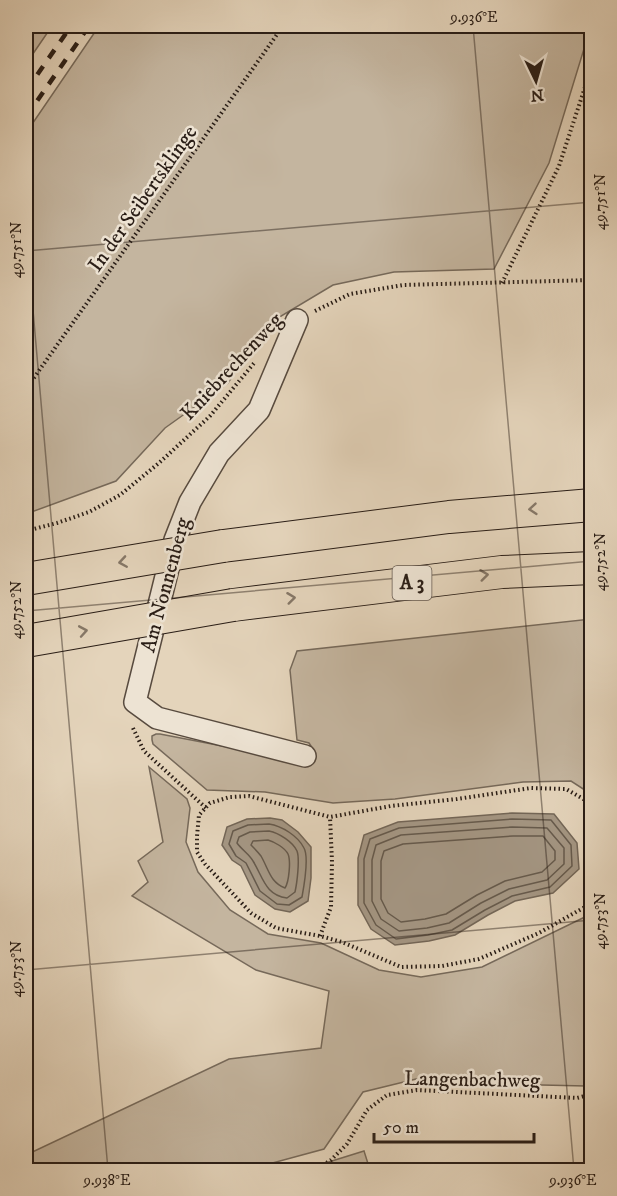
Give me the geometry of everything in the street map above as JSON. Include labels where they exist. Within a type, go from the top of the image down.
[{"type":"highway","points":[[26,579],[223,546],[449,517],[591,504]]},
{"type":"highway","name":"A 3","points":[[26,641],[233,605],[502,572],[591,568]]},
{"type":"lane","name":"Am Nonnenberg","points":[[135,702],[175,540],[190,502],[219,453],[259,410],[297,320]]},
{"type":"lane","points":[[135,702],[157,718],[305,756]]},
{"type":"path","name":"In der Seibertsklinge","points":[[26,389],[283,26]]},
{"type":"path","points":[[502,283],[559,166],[591,66]]},
{"type":"path","name":"Kniebrechenweg","points":[[297,320],[350,294],[403,285],[591,280]]},
{"type":"path","name":"Kniebrechenweg","points":[[26,531],[89,512],[120,495],[210,416],[257,360]]},
{"type":"path","points":[[135,702],[132,726],[144,751],[206,807]]},
{"type":"path","points":[[591,804],[566,789],[531,789],[391,806],[330,817],[249,796],[230,797],[210,803],[199,815],[197,836],[197,852],[205,864],[251,913],[276,928],[342,942],[401,967],[442,966],[479,959],[539,933],[591,903]]},
{"type":"path","points":[[320,936],[331,907],[330,817]]},
{"type":"path","name":"Langenbachweg","points":[[315,1170],[331,1160],[347,1144],[367,1110],[387,1095],[417,1090],[577,1098],[591,1094]]},
{"type":"shaded area","points":[[26,26],[52,26],[26,64]]},
{"type":"shaded area","points":[[99,26],[591,26],[549,163],[494,269],[394,272],[333,285],[266,325],[228,383],[165,428],[116,481],[26,514],[26,133]]},
{"type":"shaded area","points":[[591,619],[591,794],[571,781],[523,782],[395,799],[333,803],[265,792],[207,790],[153,744],[152,736],[160,734],[306,762],[311,758],[313,749],[309,743],[297,740],[290,670],[297,651]]},
{"type":"shaded area","points":[[149,767],[187,799],[190,808],[186,842],[198,872],[230,910],[268,934],[321,943],[379,970],[421,977],[482,967],[591,914],[591,1084],[586,1086],[493,1084],[416,1079],[363,1092],[324,1149],[247,1170],[26,1170],[26,1155],[229,1059],[321,1048],[329,991],[256,970],[132,896],[148,882],[138,861],[163,842]]},
{"type":"shaded area","points":[[364,1151],[370,1170],[303,1170]]},
{"type":"water","points":[[512,813],[554,814],[577,843],[579,869],[553,893],[515,901],[455,935],[429,941],[395,945],[371,929],[358,905],[358,858],[364,835],[398,822]]},
{"type":"water","points":[[247,819],[282,820],[298,832],[311,847],[308,901],[290,912],[275,909],[255,895],[241,866],[232,860],[222,845],[227,827]]},
{"type":"railway","points":[[26,91],[71,26]]},
{"type":"railway","points":[[26,117],[89,26]]}]
